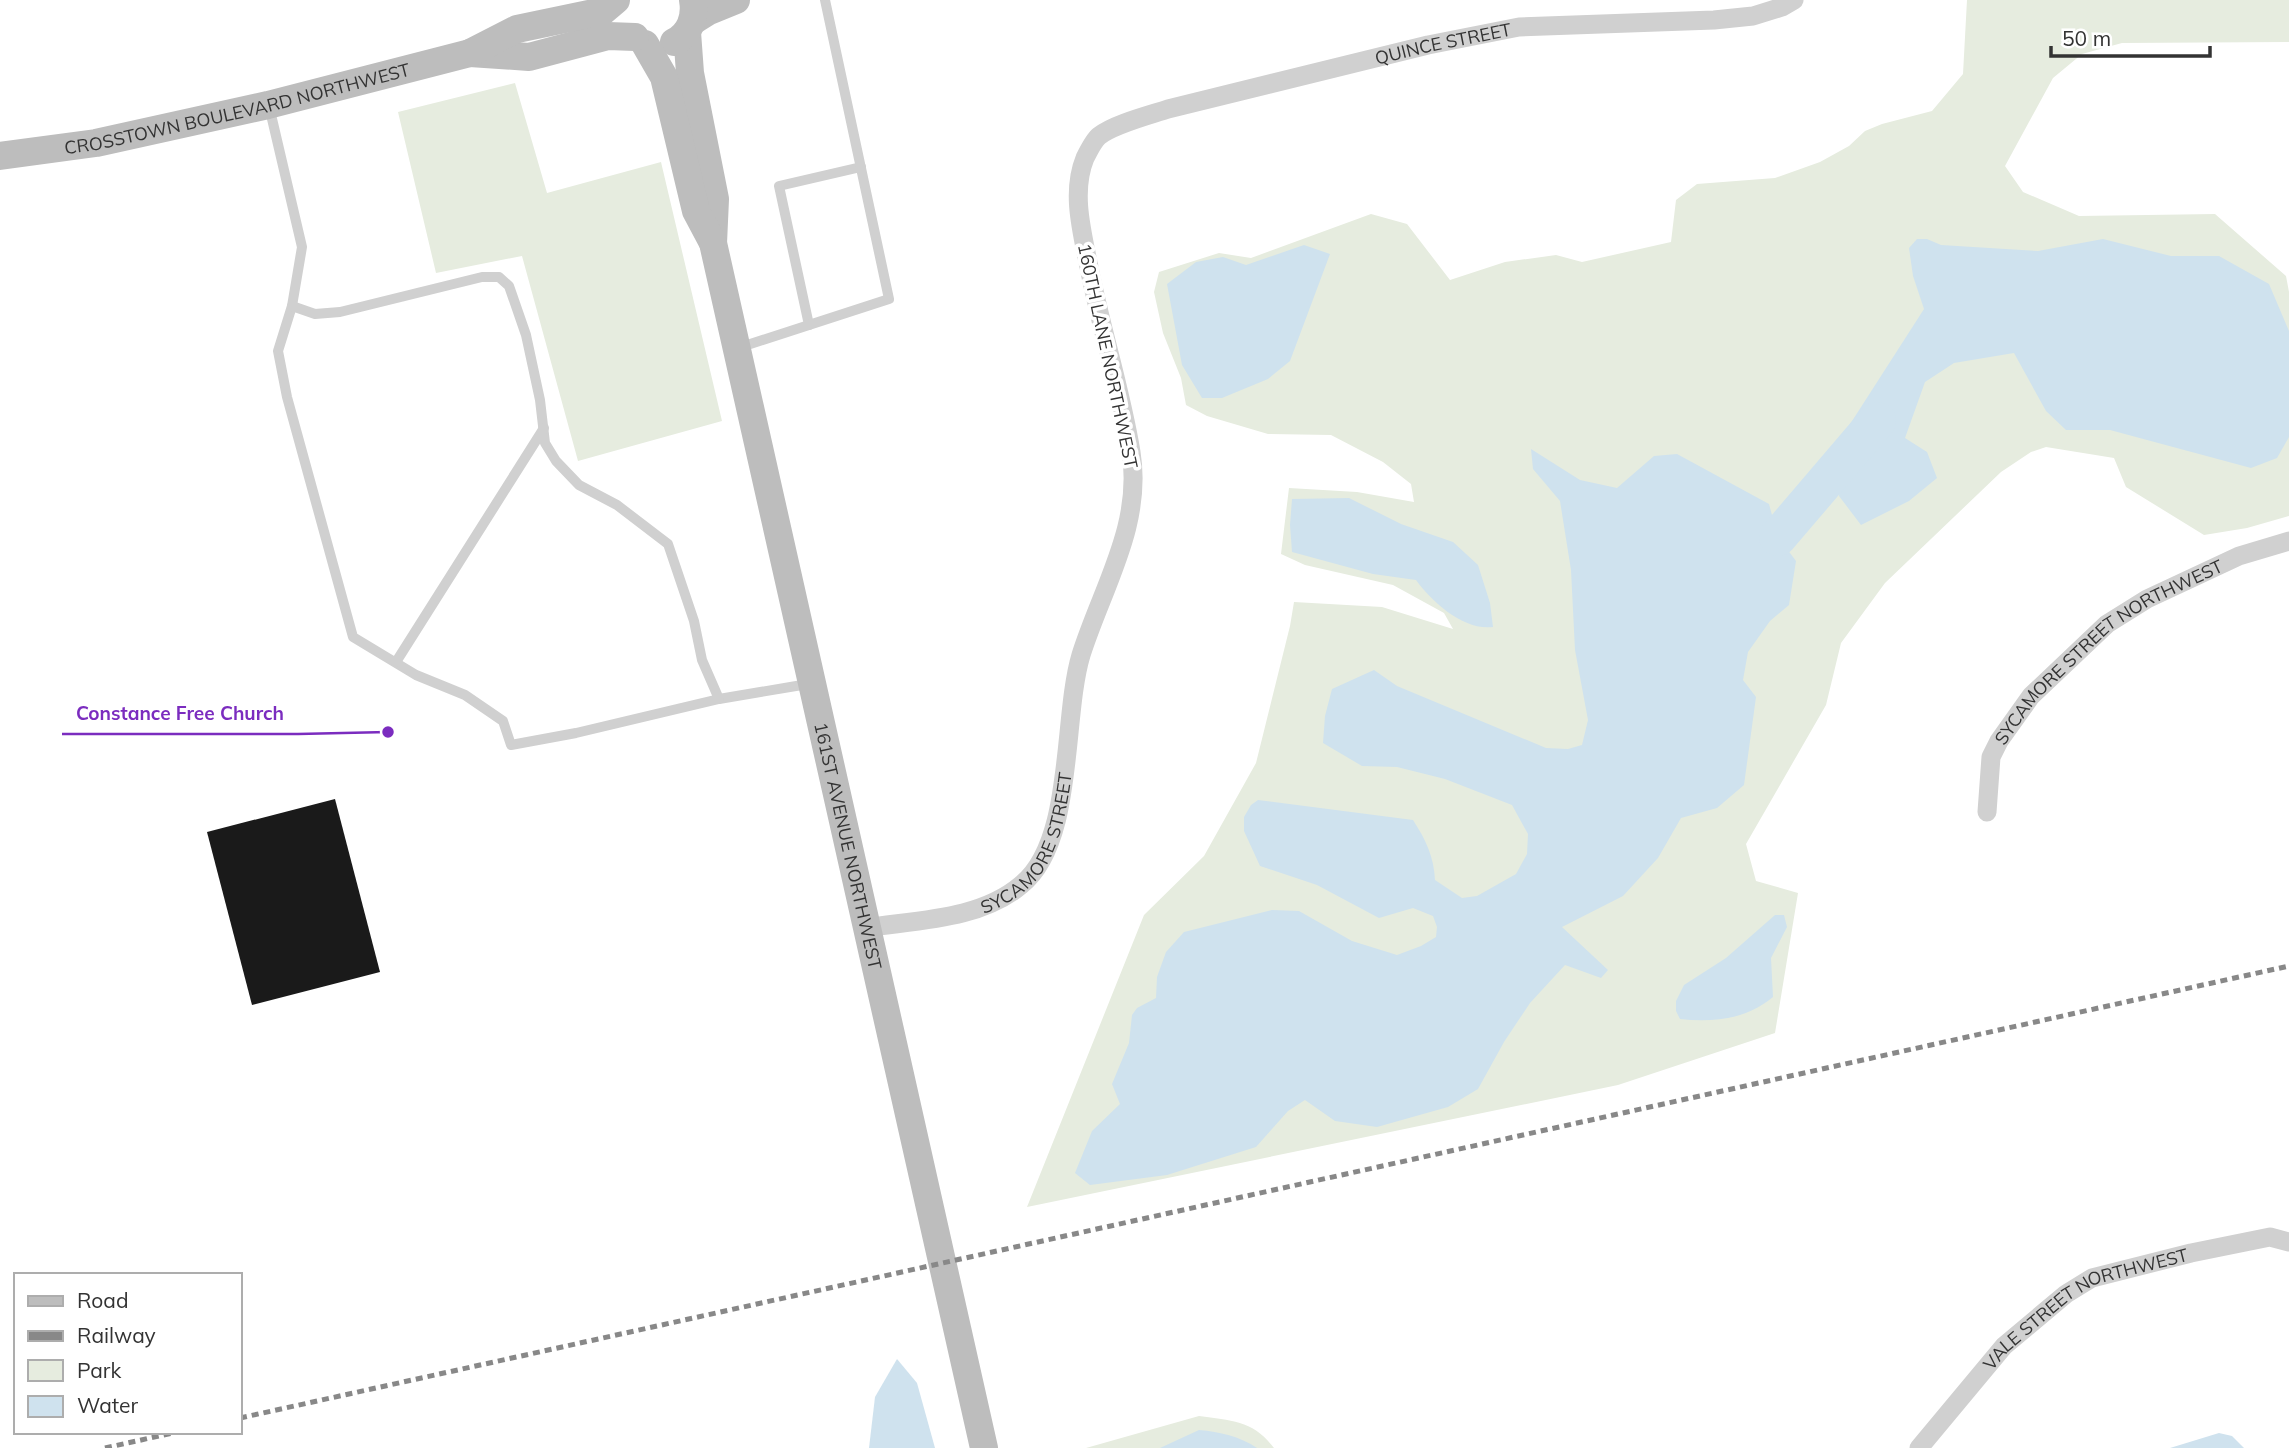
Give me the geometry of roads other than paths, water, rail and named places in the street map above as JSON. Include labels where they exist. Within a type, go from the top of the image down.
[{"type":"main road","name":"CROSSTOWN BOULEVARD NORTHWEST","points":[[0,156],[96,143],[268,105],[470,53],[517,29],[603,12],[616,0]]},
{"type":"main road","name":"161ST AVENUE NORTHWEST","points":[[624,0],[623,16],[627,28],[640,41],[664,77],[696,211],[713,243],[984,1448]]},
{"type":"main road","points":[[691,17],[736,0]]},
{"type":"main road","name":"CROSSTOWN BOULEVARD NORTHWEST","points":[[470,53],[529,57],[608,37],[656,46],[668,45],[679,40],[691,17]]},
{"type":"main road","name":"161ST AVENUE NORTHWEST","points":[[691,17],[690,73],[715,199],[713,243]]},
{"type":"street","name":"QUINCE STREET","points":[[1099,136],[1133,120],[1179,106],[1429,45],[1519,27],[1714,20],[1752,16],[1782,7],[1794,0]]},
{"type":"street","name":"160TH LANE NORTHWEST","points":[[1081,656],[1126,533],[1134,489],[1131,455],[1080,222],[1078,188],[1085,158],[1099,136]]},
{"type":"street","name":"SYCAMORE STREET NORTHWEST","points":[[1987,812],[1991,757],[1999,741],[2031,696],[2107,624],[2147,599],[2239,556],[2289,541]]},
{"type":"street","name":"SYCAMORE STREET","points":[[866,928],[960,913],[996,902],[1023,884],[1041,862],[1060,801],[1072,697],[1081,656]]},
{"type":"street","name":"VALE STREET NORTHWEST","points":[[1919,1448],[2004,1346],[2066,1294],[2092,1278],[2191,1252],[2270,1237],[2289,1242]]},
{"type":"lane","points":[[737,348],[889,299],[825,0]]},
{"type":"lane","points":[[268,105],[302,247],[292,306],[278,351],[287,397],[353,637],[416,674],[465,695],[503,721],[511,745],[576,733],[719,699],[812,683]]},
{"type":"lane","points":[[809,325],[779,186],[861,167]]},
{"type":"lane","points":[[292,306],[315,314],[340,312],[499,276],[509,286],[526,335],[540,400],[545,443],[556,461],[579,485],[617,505],[668,544],[694,621],[702,660],[719,699]]},
{"type":"lane","points":[[396,662],[544,428]]},
{"type":"water","points":[[1917,239],[1927,239],[1941,245],[2038,251],[2103,239],[2171,256],[2219,256],[2269,284],[2289,331],[2289,437],[2277,458],[2251,468],[2110,430],[2066,430],[2046,411],[2014,353],[1954,363],[1925,382],[1905,438],[1927,452],[1937,478],[1909,501],[1861,525],[1839,496],[1845,432],[1924,309],[1913,276],[1909,248]]},
{"type":"water","points":[[1304,245],[1330,254],[1290,361],[1268,379],[1222,398],[1202,398],[1182,365],[1167,284],[1196,262],[1223,257],[1246,265]]},
{"type":"water","points":[[1531,449],[1580,480],[1617,488],[1654,456],[1677,454],[1769,504],[1778,537],[1796,561],[1789,605],[1770,621],[1748,652],[1743,680],[1756,697],[1744,785],[1717,808],[1681,818],[1658,858],[1623,896],[1562,927],[1608,970],[1601,978],[1565,965],[1530,1003],[1478,1089],[1448,1107],[1377,1127],[1335,1121],[1305,1100],[1288,1111],[1256,1147],[1167,1175],[1090,1185],[1075,1173],[1092,1131],[1120,1104],[1112,1084],[1129,1043],[1132,1015],[1137,1008],[1156,998],[1157,977],[1166,952],[1184,932],[1272,910],[1299,911],[1352,941],[1397,955],[1436,937],[1437,927],[1433,916],[1413,908],[1379,918],[1317,885],[1260,866],[1244,831],[1244,817],[1251,805],[1258,800],[1413,820],[1428,849],[1435,880],[1462,898],[1477,896],[1516,874],[1527,854],[1528,834],[1512,805],[1445,779],[1397,767],[1362,766],[1323,743],[1325,716],[1332,689],[1374,670],[1397,686],[1546,748],[1568,749],[1582,745],[1588,720],[1575,650],[1571,570],[1560,501],[1533,469]]},
{"type":"water","points":[[1349,498],[1401,524],[1453,542],[1478,565],[1490,603],[1493,627],[1482,627],[1460,620],[1440,606],[1416,580],[1373,574],[1292,552],[1292,499]]},
{"type":"water","points":[[1775,915],[1784,915],[1787,927],[1771,958],[1773,997],[1752,1010],[1729,1018],[1680,1019],[1676,1011],[1676,1001],[1684,985],[1726,958]]},
{"type":"water","points":[[897,1359],[917,1383],[935,1448],[869,1448],[875,1397]]},
{"type":"water","points":[[1199,1430],[1229,1435],[1257,1448],[1160,1448]]},
{"type":"water","points":[[2219,1433],[2232,1436],[2244,1448],[2170,1448]]},
{"type":"waterway","points":[[1778,537],[1877,421]]},
{"type":"railway","points":[[242,1418],[2289,966]]},
{"type":"railway","points":[[105,1448],[168,1434]]},
{"type":"place","name":"Constance Free Church","points":[[388,732]]}]
